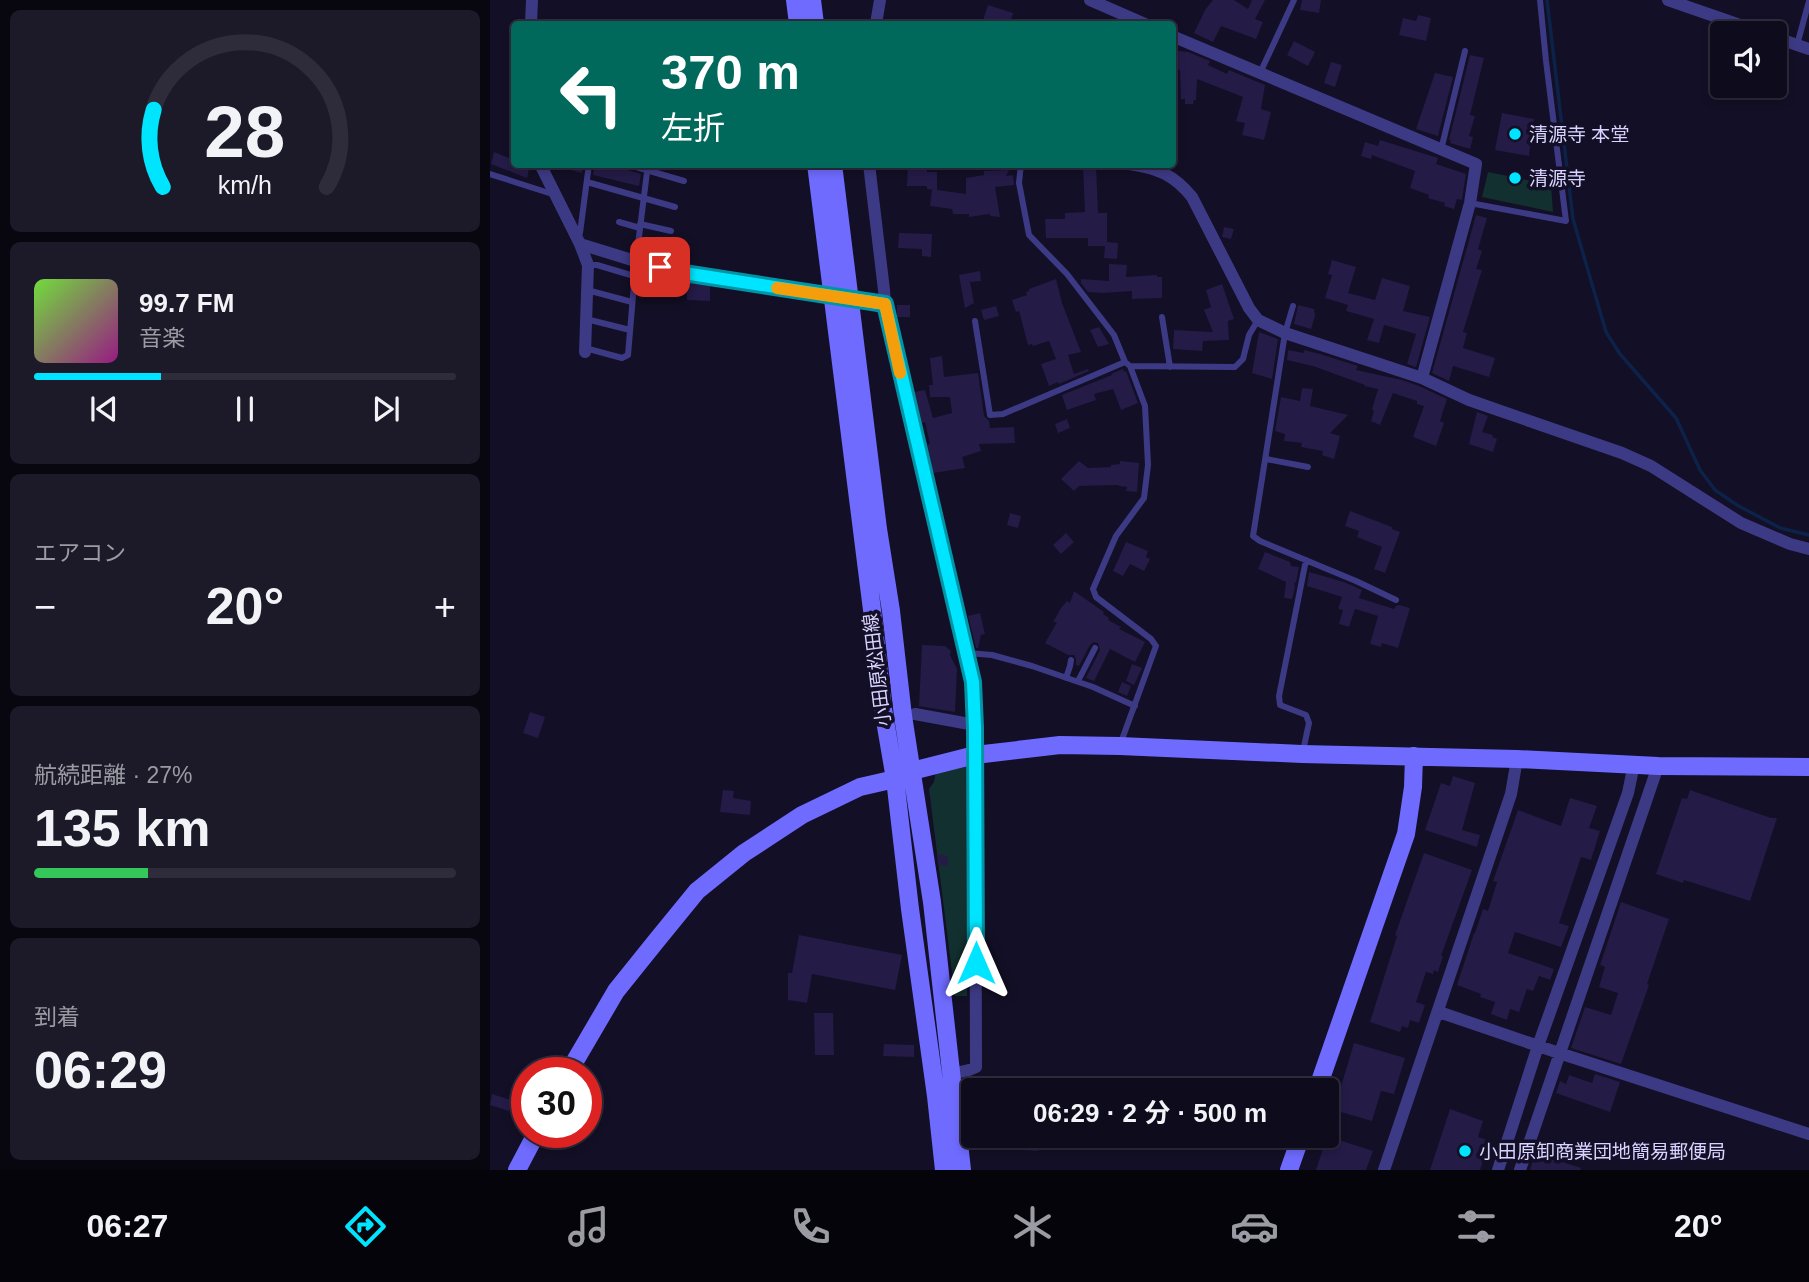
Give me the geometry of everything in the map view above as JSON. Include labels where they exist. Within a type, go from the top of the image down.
[{"type":"main road","points":[[795,0],[798,21]]},
{"type":"main road","points":[[812,0],[815,21]]},
{"type":"main road","name":"小田原松田線","points":[[817,168],[842,298],[891,611],[903,716],[932,902],[962,1170]]},
{"type":"main road","name":"小田原松田線","points":[[833,168],[842,298],[883,709],[895,779],[944,1170]]},
{"type":"main road","points":[[577,1057],[616,991],[697,891],[744,853],[802,815],[860,787],[975,755],[1060,745],[1658,766],[1809,768]]},
{"type":"main road","points":[[1321,1078],[1406,834],[1413,787],[1414,756]]},
{"type":"main road","points":[[517,1170],[529,1148]]},
{"type":"main road","points":[[1289,1170],[1297,1148]]},
{"type":"street","points":[[531,21],[532,0]]},
{"type":"street","points":[[876,21],[880,0]]},
{"type":"street","points":[[1090,0],[1138,21]]},
{"type":"street","points":[[1668,0],[1728,21]]},
{"type":"street","points":[[1176,38],[1476,164],[1470,203],[1422,377]]},
{"type":"street","points":[[542,168],[589,265],[585,350]]},
{"type":"street","points":[[869,168],[885,304],[973,682],[976,1067],[951,1074]]},
{"type":"street","points":[[1151,168],[1181,183],[1192,197],[1249,308],[1258,320],[1285,333],[1422,377],[1469,400],[1622,453],[1651,466],[1741,523],[1790,544],[1809,549]]},
{"type":"street","points":[[578,241],[636,261],[684,273],[885,304]]},
{"type":"street","points":[[915,714],[975,725]]},
{"type":"street","points":[[1384,1170],[1511,794],[1517,759]]},
{"type":"street","points":[[1498,1170],[1538,1045],[1605,863],[1628,793],[1634,764]]},
{"type":"street","points":[[1520,1170],[1658,766]]},
{"type":"street","points":[[1605,863],[1622,870]]},
{"type":"street","points":[[1439,1012],[1559,1054],[1809,1134]]},
{"type":"lane","points":[[1260,74],[1294,0]]},
{"type":"lane","points":[[1470,203],[1566,221],[1540,0]]},
{"type":"lane","points":[[1803,47],[1809,1]]},
{"type":"lane","points":[[1441,150],[1465,51]]},
{"type":"lane","points":[[578,241],[589,168]]},
{"type":"lane","points":[[585,350],[622,358],[628,355],[634,276],[648,168]]},
{"type":"lane","points":[[651,168],[684,181]]},
{"type":"lane","points":[[1021,168],[1020,183],[1030,235],[1067,274],[1114,335],[1144,406],[1147,465],[1144,498],[1116,536],[1093,589],[1096,597],[1151,639],[1156,646],[1120,746]]},
{"type":"lane","points":[[490,174],[549,193],[553,191]]},
{"type":"lane","points":[[587,183],[675,207]]},
{"type":"lane","points":[[619,222],[671,231]]},
{"type":"lane","points":[[589,265],[634,276]]},
{"type":"lane","points":[[587,290],[632,302]]},
{"type":"lane","points":[[1293,306],[1285,333],[1253,536],[1396,600]]},
{"type":"lane","points":[[1162,317],[1170,366]]},
{"type":"lane","points":[[586,319],[630,330]]},
{"type":"lane","points":[[975,321],[990,415],[1003,414],[1128,364],[1236,367],[1243,359],[1249,335],[1258,320]]},
{"type":"lane","points":[[1266,458],[1308,467]]},
{"type":"lane","points":[[1302,754],[1308,723],[1306,716],[1280,705],[1279,696],[1306,560]]},
{"type":"lane","points":[[1078,681],[1095,648]]},
{"type":"lane","points":[[968,653],[992,655],[1078,681],[1135,706]]},
{"type":"lane","points":[[1066,678],[1071,660]]},
{"type":"green space","points":[[1488,172],[1551,185],[1553,212],[1482,197]]},
{"type":"green space","points":[[967,765],[967,996],[955,996],[929,789],[934,782],[936,771]]},
{"type":"building","points":[[1213,0],[1234,0],[1248,9],[1252,0],[1265,0],[1255,19],[1263,22],[1256,39],[1221,26],[1213,42],[1194,33]]},
{"type":"building","points":[[1302,0],[1321,0],[1319,13],[1300,10]]},
{"type":"building","points":[[988,5],[1013,13],[1011,21],[983,20]]},
{"type":"building","points":[[1418,15],[1431,18],[1426,41],[1399,35],[1403,18],[1416,21]]},
{"type":"building","points":[[1294,41],[1315,52],[1308,66],[1287,55]]},
{"type":"building","points":[[1176,50],[1188,52],[1210,61],[1208,65],[1227,74],[1229,70],[1265,85],[1261,109],[1271,112],[1264,140],[1242,135],[1245,123],[1236,121],[1243,97],[1197,79],[1196,100],[1193,104],[1185,104],[1185,99],[1181,99],[1180,70],[1176,70]]},
{"type":"building","points":[[1470,55],[1484,58],[1470,115],[1475,116],[1469,136],[1473,137],[1470,149],[1450,143],[1449,140]]},
{"type":"building","points":[[1331,62],[1342,65],[1335,87],[1324,83]]},
{"type":"building","points":[[1435,73],[1453,77],[1438,136],[1416,129]]},
{"type":"building","name":"清源寺 本堂","points":[[1502,113],[1534,119],[1529,156],[1495,150]]},
{"type":"building","points":[[1380,140],[1438,158],[1436,164],[1466,174],[1462,200],[1457,199],[1454,209],[1444,206],[1445,203],[1428,198],[1429,195],[1410,188],[1415,171],[1372,155],[1371,159],[1361,156],[1365,142],[1378,146]]},
{"type":"building","points":[[494,152],[511,159],[511,168],[528,168],[527,178],[491,164]]},
{"type":"building","points":[[563,168],[583,168],[582,173]]},
{"type":"building","points":[[594,168],[621,168],[641,174],[639,186],[593,175]]},
{"type":"building","points":[[908,168],[927,168],[927,172],[937,172],[937,190],[966,194],[966,178],[984,175],[984,171],[1009,170],[1006,176],[1013,175],[1014,185],[995,187],[1000,217],[989,214],[969,217],[969,214],[953,214],[952,209],[930,206],[932,190],[935,190],[927,189],[927,186],[907,186]]},
{"type":"building","points":[[1083,168],[1096,168],[1098,213],[1107,213],[1107,242],[1118,243],[1117,259],[1104,258],[1105,246],[1088,246],[1088,238],[1046,238],[1045,219],[1065,219],[1065,213],[1085,212]]},
{"type":"building","points":[[1476,215],[1487,218],[1478,249],[1482,251],[1476,269],[1482,270],[1463,332],[1467,333],[1463,348],[1495,358],[1489,377],[1453,366],[1449,381],[1432,373]]},
{"type":"building","points":[[1224,227],[1234,229],[1231,239],[1222,237]]},
{"type":"building","points":[[899,233],[932,234],[931,257],[922,256],[922,249],[898,248]]},
{"type":"building","points":[[1332,260],[1356,267],[1348,293],[1375,300],[1382,278],[1410,286],[1403,311],[1430,317],[1416,367],[1407,364],[1416,334],[1384,325],[1379,343],[1367,340],[1374,319],[1346,311],[1348,305],[1325,298],[1332,275],[1328,274]]},
{"type":"building","points":[[1109,264],[1127,265],[1126,277],[1162,277],[1162,298],[1132,299],[1132,291],[1088,292],[1081,279],[1109,281]]},
{"type":"building","points":[[980,271],[981,281],[970,282],[974,303],[965,308],[959,275]]},
{"type":"building","points":[[1056,279],[1081,352],[1068,355],[1074,374],[1088,369],[1089,371],[1049,386],[1041,364],[1056,359],[1049,341],[1028,345],[1019,311],[1016,312],[1012,300],[1027,295],[1029,289]]},
{"type":"building","points":[[687,282],[710,286],[710,301],[687,300]]},
{"type":"building","points":[[1222,284],[1234,319],[1228,321],[1229,340],[1203,341],[1202,351],[1173,349],[1174,330],[1213,332],[1204,310],[1211,307],[1206,290]]},
{"type":"building","points":[[897,305],[910,305],[910,317],[897,317]]},
{"type":"building","points":[[1298,305],[1314,309],[1311,329],[1294,324]]},
{"type":"building","points":[[996,306],[999,316],[984,320],[981,310]]},
{"type":"building","points":[[1099,327],[1109,344],[1098,347],[1090,330]]},
{"type":"building","points":[[1259,332],[1278,339],[1272,379],[1252,373]]},
{"type":"building","points":[[1288,350],[1320,354],[1358,366],[1356,370],[1402,380],[1447,399],[1440,421],[1444,423],[1436,446],[1413,437],[1424,406],[1417,404],[1417,401],[1393,393],[1380,425],[1371,421],[1378,389],[1313,366],[1287,360]]},
{"type":"building","points":[[942,356],[944,377],[978,373],[984,416],[989,421],[990,428],[1014,427],[1015,443],[979,444],[981,451],[962,457],[965,468],[933,473],[925,422],[922,423],[914,392],[925,390],[933,418],[952,413],[950,397],[930,397],[929,385],[933,385],[930,358]]},
{"type":"building","points":[[1123,369],[1138,403],[1121,410],[1113,389],[1094,394],[1096,400],[1067,410],[1062,395]]},
{"type":"building","points":[[1302,388],[1313,389],[1310,406],[1348,415],[1330,433],[1340,436],[1334,459],[1322,455],[1323,451],[1301,447],[1302,443],[1284,441],[1285,434],[1275,431],[1281,397],[1300,401]]},
{"type":"building","points":[[1477,412],[1488,416],[1482,432],[1497,439],[1493,452],[1469,444]]},
{"type":"building","points":[[1067,419],[1070,428],[1058,433],[1055,424]]},
{"type":"building","points":[[1079,461],[1088,468],[1111,467],[1120,464],[1120,461],[1139,463],[1137,492],[1126,491],[1127,487],[1119,485],[1079,486],[1074,491],[1061,479]]},
{"type":"building","points":[[1350,511],[1400,532],[1385,573],[1374,569],[1382,547],[1357,537],[1359,531],[1345,526]]},
{"type":"building","points":[[1010,513],[1021,516],[1018,528],[1007,525]]},
{"type":"building","points":[[1066,533],[1074,542],[1061,554],[1053,545]]},
{"type":"building","points":[[1126,542],[1148,551],[1146,557],[1150,559],[1144,571],[1130,564],[1123,576],[1113,571]]},
{"type":"building","points":[[1265,552],[1290,562],[1291,566],[1299,567],[1292,599],[1284,598],[1286,582],[1258,569]]},
{"type":"building","points":[[1309,572],[1362,590],[1359,598],[1394,609],[1399,605],[1410,608],[1398,648],[1382,643],[1381,647],[1370,644],[1378,616],[1355,609],[1349,627],[1339,624],[1343,610],[1338,609],[1342,597],[1307,586]]},
{"type":"building","points":[[1074,591],[1104,612],[1108,620],[1121,627],[1119,629],[1145,642],[1135,662],[1110,649],[1094,681],[1086,678],[1100,650],[1098,643],[1090,645],[1079,666],[1076,665],[1074,655],[1068,655],[1045,643],[1057,622],[1053,622],[1067,601],[1070,603]]},
{"type":"building","points":[[980,613],[985,634],[981,635],[976,648],[968,616]]},
{"type":"building","points":[[922,645],[945,646],[951,651],[950,655],[957,669],[955,712],[919,706]]},
{"type":"building","points":[[1132,664],[1142,668],[1134,685],[1126,681]]},
{"type":"building","points":[[1122,682],[1131,686],[1127,696],[1118,692]]},
{"type":"building","points":[[530,712],[545,717],[538,738],[523,733]]},
{"type":"building","points":[[1453,776],[1475,783],[1462,830],[1480,835],[1477,847],[1425,830],[1441,783],[1450,786]]},
{"type":"building","points":[[723,790],[734,791],[733,798],[751,801],[750,815],[720,812]]},
{"type":"building","points":[[1690,790],[1777,818],[1750,901],[1656,874],[1682,798],[1687,799]]},
{"type":"building","points":[[1570,798],[1597,806],[1589,828],[1600,831],[1591,860],[1581,857],[1559,923],[1569,926],[1561,947],[1515,932],[1508,953],[1554,969],[1550,980],[1539,976],[1533,991],[1527,989],[1519,1012],[1510,1009],[1507,1020],[1491,1014],[1495,1002],[1457,985],[1483,909],[1488,911],[1497,882],[1493,881],[1518,810],[1561,826]]},
{"type":"building","points":[[1424,853],[1472,870],[1441,956],[1438,972],[1426,972],[1416,1002],[1425,1005],[1419,1023],[1410,1020],[1408,1028],[1402,1026],[1400,1032],[1370,1022],[1397,936],[1395,935]]},
{"type":"building","points":[[937,854],[948,856],[947,866],[938,865]]},
{"type":"building","points":[[1621,902],[1669,919],[1621,1064],[1571,1048],[1585,1007],[1611,1015],[1618,993],[1599,987],[1605,967],[1600,965]]},
{"type":"building","points":[[799,935],[902,955],[895,990],[812,974],[807,1003],[788,1000],[788,973],[792,973]]},
{"type":"building","points":[[814,1013],[833,1013],[834,1055],[815,1055]]},
{"type":"building","points":[[1354,1043],[1405,1058],[1394,1094],[1381,1091],[1372,1121],[1339,1111],[1339,1093]]},
{"type":"building","points":[[884,1044],[914,1045],[914,1057],[883,1056]]},
{"type":"building","points":[[1595,1074],[1620,1082],[1610,1112],[1556,1093],[1560,1081],[1566,1084],[1569,1075],[1592,1083]]},
{"type":"building","points":[[492,1094],[511,1100],[509,1111],[490,1105]]},
{"type":"building","points":[[1450,1109],[1483,1121],[1478,1137],[1490,1141],[1480,1170],[1430,1170]]},
{"type":"building","points":[[1339,1140],[1373,1151],[1366,1170],[1316,1170],[1323,1148],[1339,1148]]},
{"type":"building","points":[[1020,1148],[1038,1148],[1038,1151]]},
{"type":"building","points":[[1535,1153],[1581,1168],[1530,1170]]},
{"type":"waterway","points":[[1547,0],[1573,219],[1606,332],[1620,354],[1676,418],[1700,470],[1715,490],[1780,528],[1809,535]]},
{"type":"slow traffic","points":[[777,288],[885,304],[900,373]]},
{"type":"place","name":"清源寺 本堂","points":[[1515,134]]},
{"type":"place","name":"清源寺","points":[[1515,178]]},
{"type":"place","name":"小田原卸商業団地簡易郵便局","points":[[1465,1151]]},
{"type":"route","points":[[660,267],[885,304],[970,660],[975,728],[976,963]]}]
